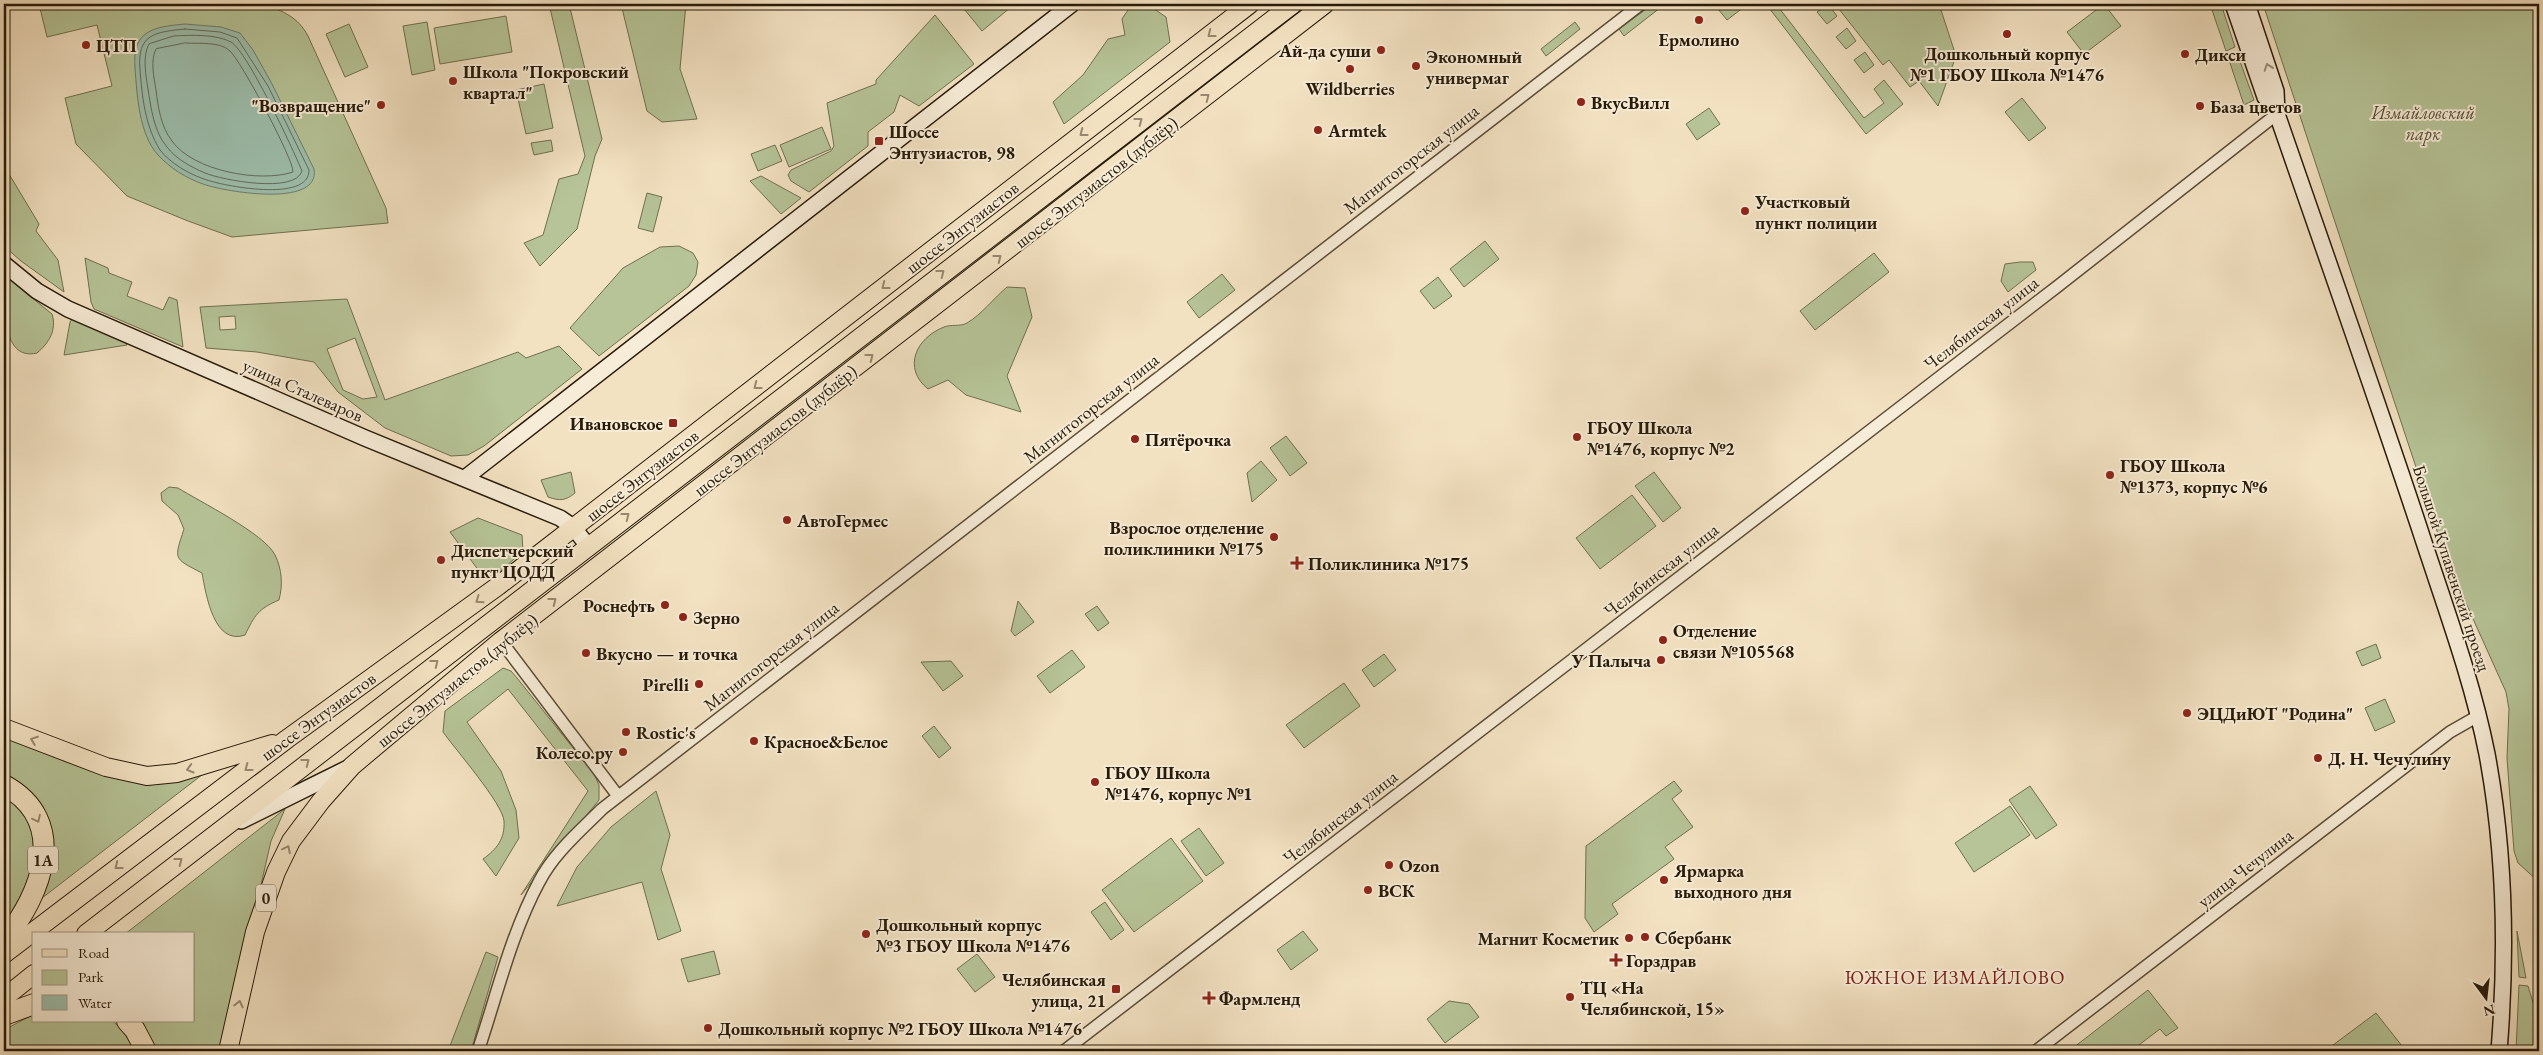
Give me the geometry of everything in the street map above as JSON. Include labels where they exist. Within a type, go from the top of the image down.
[{"type":"highway","name":"1A","points":[[4,785],[17,792],[28,804],[38,820],[43,835],[44,852],[41,875],[34,894],[25,912],[4,940]]},
{"type":"highway","points":[[4,1015],[32,1005]]},
{"type":"highway","points":[[128,1022],[135,1030],[146,1051]]},
{"type":"main road","points":[[465,478],[1072,4]]},
{"type":"main road","name":"шоссе Энтузиастов","points":[[33,932],[287,739],[498,586],[1250,4]]},
{"type":"main road","name":"шоссе Энтузиастов","points":[[89,932],[1293,4]]},
{"type":"main road","name":"шоссе Энтузиастов (дублёр)","points":[[212,835],[352,766],[501,641],[1326,4]]},
{"type":"main road","name":"Большой Купавенский проезд","points":[[2233,4],[2265,97],[2277,114],[2393,450],[2478,716],[2493,793],[2500,856],[2503,940],[2499,1051]]},
{"type":"main road","name":"Большой Купавенский проезд","points":[[2246,4],[2276,91],[2277,114]]},
{"type":"main road","name":"улица Сталеваров","points":[[4,264],[37,291],[68,310],[365,438],[560,518],[572,527],[588,546]]},
{"type":"main road","points":[[4,728],[106,767],[148,776],[177,773],[287,739]]},
{"type":"main road","name":"0","points":[[228,1051],[255,932],[276,872],[291,842],[321,801],[352,766]]},
{"type":"main road","name":"шоссе Энтузиастов","points":[[4,954],[32,933]]},
{"type":"main road","points":[[4,998],[32,976]]},
{"type":"street","name":"Магнитогорская улица","points":[[478,1051],[518,930],[540,880],[568,844],[618,796],[1641,4]]},
{"type":"street","name":"Челябинская улица","points":[[1064,1051],[2058,286],[2277,114]]},
{"type":"street","points":[[501,641],[618,796]]},
{"type":"street","name":"улица Чечулина","points":[[2036,1051],[2442,737],[2478,716]]},
{"type":"green space","points":[[39,4],[263,4],[295,19],[308,36],[386,208],[388,223],[232,237],[127,196],[76,144],[65,98],[112,86],[97,25],[47,37]]},
{"type":"green space","points":[[549,4],[569,4],[602,139],[595,156],[577,229],[540,266],[524,243],[543,235],[559,179],[578,174],[585,156]]},
{"type":"green space","points":[[621,4],[686,4],[680,69],[697,119],[662,122],[647,111]]},
{"type":"green space","points":[[960,4],[1000,4],[1011,7],[982,31]]},
{"type":"green space","points":[[1147,4],[1166,17],[1170,42],[1064,124],[1053,102],[1083,75],[1108,39],[1125,35],[1122,19],[1130,7]]},
{"type":"green space","points":[[1653,4],[1665,4],[1624,36],[1619,29]]},
{"type":"green space","points":[[1714,4],[1748,4],[1727,20]]},
{"type":"green space","points":[[1766,4],[1776,4],[1864,118],[1884,103],[1874,89],[1884,80],[1903,104],[1866,134]]},
{"type":"green space","points":[[1828,4],[1837,16],[1827,24],[1817,12]]},
{"type":"green space","points":[[1835,4],[1939,4],[1956,56],[1938,106],[1919,81],[1910,87],[1889,60],[1883,65]]},
{"type":"green space","points":[[2104,4],[2121,26],[2084,54],[2067,32]]},
{"type":"green space","points":[[2210,4],[2221,4],[2235,47],[2226,51]]},
{"type":"green space","name":"Измайловский парк","points":[[2263,4],[2539,4],[2539,882],[2518,863],[2514,851],[2507,758],[2509,709],[2506,692],[2447,561]]},
{"type":"green space","points":[[935,15],[974,64],[919,106],[900,95],[894,112],[868,132],[868,146],[809,192],[791,181],[788,175],[791,170],[831,151],[834,146],[827,103],[876,84],[876,80]]},
{"type":"green space","points":[[506,16],[512,52],[440,64],[434,28]]},
{"type":"green space","points":[[427,22],[435,70],[412,75],[403,26]]},
{"type":"green space","points":[[1575,22],[1580,29],[1546,56],[1541,49]]},
{"type":"green space","points":[[349,24],[368,67],[345,77],[326,34]]},
{"type":"green space","points":[[1847,28],[1856,41],[1846,49],[1836,37]]},
{"type":"green space","points":[[1865,52],[1874,65],[1864,73],[1854,60]]},
{"type":"green space","points":[[2237,53],[2254,100],[2244,105],[2228,57]]},
{"type":"green space","points":[[544,84],[553,128],[526,134],[516,90]]},
{"type":"green space","points":[[2022,98],[2046,128],[2029,141],[2005,112]]},
{"type":"green space","points":[[1709,108],[1720,124],[1697,140],[1686,124]]},
{"type":"green space","points":[[822,127],[831,149],[789,167],[780,145]]},
{"type":"green space","points":[[551,140],[553,151],[534,155],[531,143]]},
{"type":"green space","points":[[775,145],[782,161],[758,171],[751,154]]},
{"type":"green space","points":[[4,172],[9,174],[39,224],[36,231],[58,260],[64,292],[21,261],[4,246]]},
{"type":"green space","points":[[761,176],[801,198],[781,214],[750,181]]},
{"type":"green space","points":[[647,193],[662,197],[653,232],[638,228]]},
{"type":"green space","points":[[1485,241],[1499,259],[1464,287],[1450,269]]},
{"type":"green space","points":[[679,246],[693,253],[698,262],[696,275],[689,286],[599,356],[570,328],[623,268],[660,247]]},
{"type":"green space","points":[[1874,253],[1889,272],[1815,330],[1800,311]]},
{"type":"green space","points":[[85,258],[108,268],[109,273],[132,282],[127,296],[163,310],[169,297],[177,300],[183,347],[94,309],[91,302]]},
{"type":"green space","points":[[2033,262],[2036,270],[2008,292],[2001,281],[2005,264]]},
{"type":"green space","points":[[1222,274],[1235,290],[1199,318],[1187,302]]},
{"type":"green space","points":[[4,275],[52,314],[53,331],[45,345],[37,353],[25,353],[16,348],[10,339],[5,313]]},
{"type":"green space","points":[[1438,277],[1452,296],[1434,309],[1420,291]]},
{"type":"green space","points":[[1007,287],[1025,288],[1032,317],[1007,376],[1021,412],[966,395],[948,380],[928,389],[920,381],[914,363],[916,354],[926,338],[944,327],[964,324],[972,320]]},
{"type":"green space","points":[[347,299],[385,400],[518,352],[526,358],[559,346],[582,369],[484,446],[468,455],[451,456],[385,428],[338,392],[314,362],[257,352],[206,348],[200,307]],"holes":[[[235,316],[236,329],[220,330],[219,317]],[[355,338],[377,397],[363,399],[343,390],[327,349]]]},
{"type":"green space","points":[[72,319],[125,341],[127,345],[64,355]]},
{"type":"green space","points":[[1286,436],[1307,463],[1290,476],[1270,448]]},
{"type":"green space","points":[[1261,461],[1277,480],[1252,502],[1247,473]]},
{"type":"green space","points":[[571,472],[575,493],[562,500],[548,497],[541,480]]},
{"type":"green space","points":[[1654,472],[1681,508],[1663,522],[1635,486]]},
{"type":"green space","points":[[169,487],[178,488],[245,528],[269,547],[275,555],[281,577],[279,600],[266,606],[258,613],[245,635],[234,636],[226,633],[219,626],[209,605],[202,573],[181,561],[178,557],[184,529],[178,515],[162,501],[161,493]]},
{"type":"green space","points":[[1632,495],[1656,526],[1600,569],[1576,538]]},
{"type":"green space","points":[[478,518],[522,535],[523,551],[495,576],[482,575],[450,532]]},
{"type":"green space","points":[[1018,601],[1034,622],[1015,636],[1011,631]]},
{"type":"green space","points":[[1097,606],[1109,623],[1098,631],[1085,614]]},
{"type":"green space","points":[[2376,644],[2381,658],[2362,666],[2356,652]]},
{"type":"green space","points":[[1072,650],[1085,667],[1050,693],[1037,676]]},
{"type":"green space","points":[[1384,654],[1396,670],[1374,687],[1362,670]]},
{"type":"green space","points":[[951,661],[963,676],[943,691],[921,662]]},
{"type":"green space","points":[[503,668],[511,671],[517,678],[594,774],[599,785],[599,800],[521,895],[588,791],[508,689],[467,722],[501,771],[516,810],[519,838],[496,876],[483,859],[499,843],[504,827],[502,813],[496,802],[443,732],[445,711]]},
{"type":"green space","points":[[1344,683],[1360,706],[1304,748],[1286,725]]},
{"type":"green space","points":[[2385,699],[2395,722],[2375,731],[2365,708]]},
{"type":"green space","points":[[934,726],[951,748],[939,758],[922,736]]},
{"type":"green space","points":[[4,735],[107,771],[207,771],[42,898],[40,896],[49,861],[4,778]]},
{"type":"green space","points":[[1674,781],[1682,791],[1672,799],[1693,827],[1665,847],[1674,859],[1612,904],[1618,914],[1594,932],[1585,918],[1586,846]]},
{"type":"green space","points":[[2030,786],[2057,825],[2036,839],[2009,800]]},
{"type":"green space","points":[[4,791],[35,825],[36,874],[4,926]]},
{"type":"green space","points":[[656,791],[670,835],[661,869],[681,931],[658,940],[642,882],[557,906],[577,867],[611,827]]},
{"type":"green space","points":[[2010,806],[2030,835],[1974,872],[1955,843]]},
{"type":"green space","points":[[285,809],[271,841],[223,1051],[156,1051],[141,1022],[195,1022],[195,932],[128,932]]},
{"type":"green space","points":[[1199,828],[1224,863],[1206,876],[1181,841]]},
{"type":"green space","points":[[1171,838],[1203,881],[1134,932],[1102,890]]},
{"type":"green space","points":[[1105,902],[1124,930],[1111,940],[1091,912]]},
{"type":"green space","points":[[1303,931],[1318,950],[1291,970],[1277,950]]},
{"type":"green space","points":[[2517,931],[2526,978],[2519,977]]},
{"type":"green space","points":[[714,951],[720,974],[688,982],[681,959]]},
{"type":"green space","points":[[486,952],[498,957],[471,1051],[448,1051]]},
{"type":"green space","points":[[977,954],[995,977],[975,992],[957,969]]},
{"type":"green space","points":[[2519,985],[2528,986],[2539,1022],[2539,1051],[2516,1051]]},
{"type":"green space","points":[[2148,990],[2178,1028],[2166,1036],[2160,1029],[2131,1051],[2069,1051]]},
{"type":"green space","points":[[1449,1001],[1469,1004],[1479,1017],[1445,1043],[1427,1019]]},
{"type":"green space","points":[[2376,1013],[2406,1051],[2325,1051]]},
{"type":"green space","points":[[32,1015],[32,1022],[113,1022],[120,1027],[136,1051],[4,1051],[4,1030]]},
{"type":"water","points":[[185,24],[221,27],[240,33],[253,50],[314,169],[312,181],[302,189],[287,193],[268,194],[248,193],[213,187],[184,176],[158,155],[147,136],[140,114],[135,68],[137,46],[146,33],[154,29]]},
{"type":"place","name":"Ермолино","points":[[1699,20]]},
{"type":"place","name":"Дошкольный корпус №1 ГБОУ Школа №1476","points":[[2007,34]]},
{"type":"place","name":"ЦТП","points":[[86,45]]},
{"type":"place","name":"Ай-да суши","points":[[1381,50]]},
{"type":"place","name":"Дикси","points":[[2185,54]]},
{"type":"place","name":"Экономный универмаг","points":[[1416,66]]},
{"type":"place","name":"Wildberries","points":[[1350,69]]},
{"type":"place","name":"Школа \"Покровский квартал\"","points":[[453,81]]},
{"type":"place","name":"ВкусВилл","points":[[1581,102]]},
{"type":"place","name":"\"Возвращение\"","points":[[381,105]]},
{"type":"place","name":"База цветов","points":[[2200,106]]},
{"type":"place","name":"Armtek","points":[[1318,130]]},
{"type":"place","name":"Шоссе Энтузиастов, 98","points":[[879,141]]},
{"type":"place","name":"Участковый пункт полиции","points":[[1745,211]]},
{"type":"place","name":"Ивановское","points":[[673,423]]},
{"type":"place","name":"ГБОУ Школа №1476, корпус №2","points":[[1577,437]]},
{"type":"place","name":"Пятёрочка","points":[[1135,439]]},
{"type":"place","name":"ГБОУ Школа №1373, корпус №6","points":[[2110,475]]},
{"type":"place","name":"АвтоГермес","points":[[787,520]]},
{"type":"place","name":"Взрослое отделение поликлиники №175","points":[[1274,537]]},
{"type":"place","name":"Диспетчерский пункт ЦОДД","points":[[441,560]]},
{"type":"place","name":"Поликлиника №175","points":[[1297,563]]},
{"type":"place","name":"Роснефть","points":[[665,605]]},
{"type":"place","name":"Зерно","points":[[683,617]]},
{"type":"place","name":"Отделение связи №105568","points":[[1663,640]]},
{"type":"place","name":"Вкусно — и точка","points":[[586,653]]},
{"type":"place","name":"У Палыча","points":[[1661,660]]},
{"type":"place","name":"Pirelli","points":[[699,684]]},
{"type":"place","name":"ЭЦДиЮТ \"Родина\"","points":[[2187,713]]},
{"type":"place","name":"Rostic's","points":[[626,732]]},
{"type":"place","name":"Красное&Белое","points":[[754,741]]},
{"type":"place","name":"Колесо.ру","points":[[623,752]]},
{"type":"place","name":"Д. Н. Чечулину","points":[[2318,758]]},
{"type":"place","name":"ГБОУ Школа №1476, корпус №1","points":[[1095,782]]},
{"type":"place","name":"Ozon","points":[[1389,865]]},
{"type":"place","name":"Ярмарка выходного дня","points":[[1664,880]]},
{"type":"place","name":"ВСК","points":[[1368,890]]},
{"type":"place","name":"Дошкольный корпус №3 ГБОУ Школа №1476","points":[[866,934]]},
{"type":"place","name":"Сбербанк","points":[[1645,937]]},
{"type":"place","name":"Магнит Косметик","points":[[1629,938]]},
{"type":"place","name":"Горздрав","points":[[1616,960]]},
{"type":"place","name":"Челябинская улица, 21","points":[[1116,989]]},
{"type":"place","name":"ТЦ «На Челябинской, 15»","points":[[1570,997]]},
{"type":"place","name":"Фармленд","points":[[1209,998]]},
{"type":"place","name":"Дошкольный корпус №2 ГБОУ Школа №1476","points":[[708,1028]]},
{"type":"district","name":"ЮЖНОЕ ИЗМАЙЛОВО","points":[[1955,977]]}]
